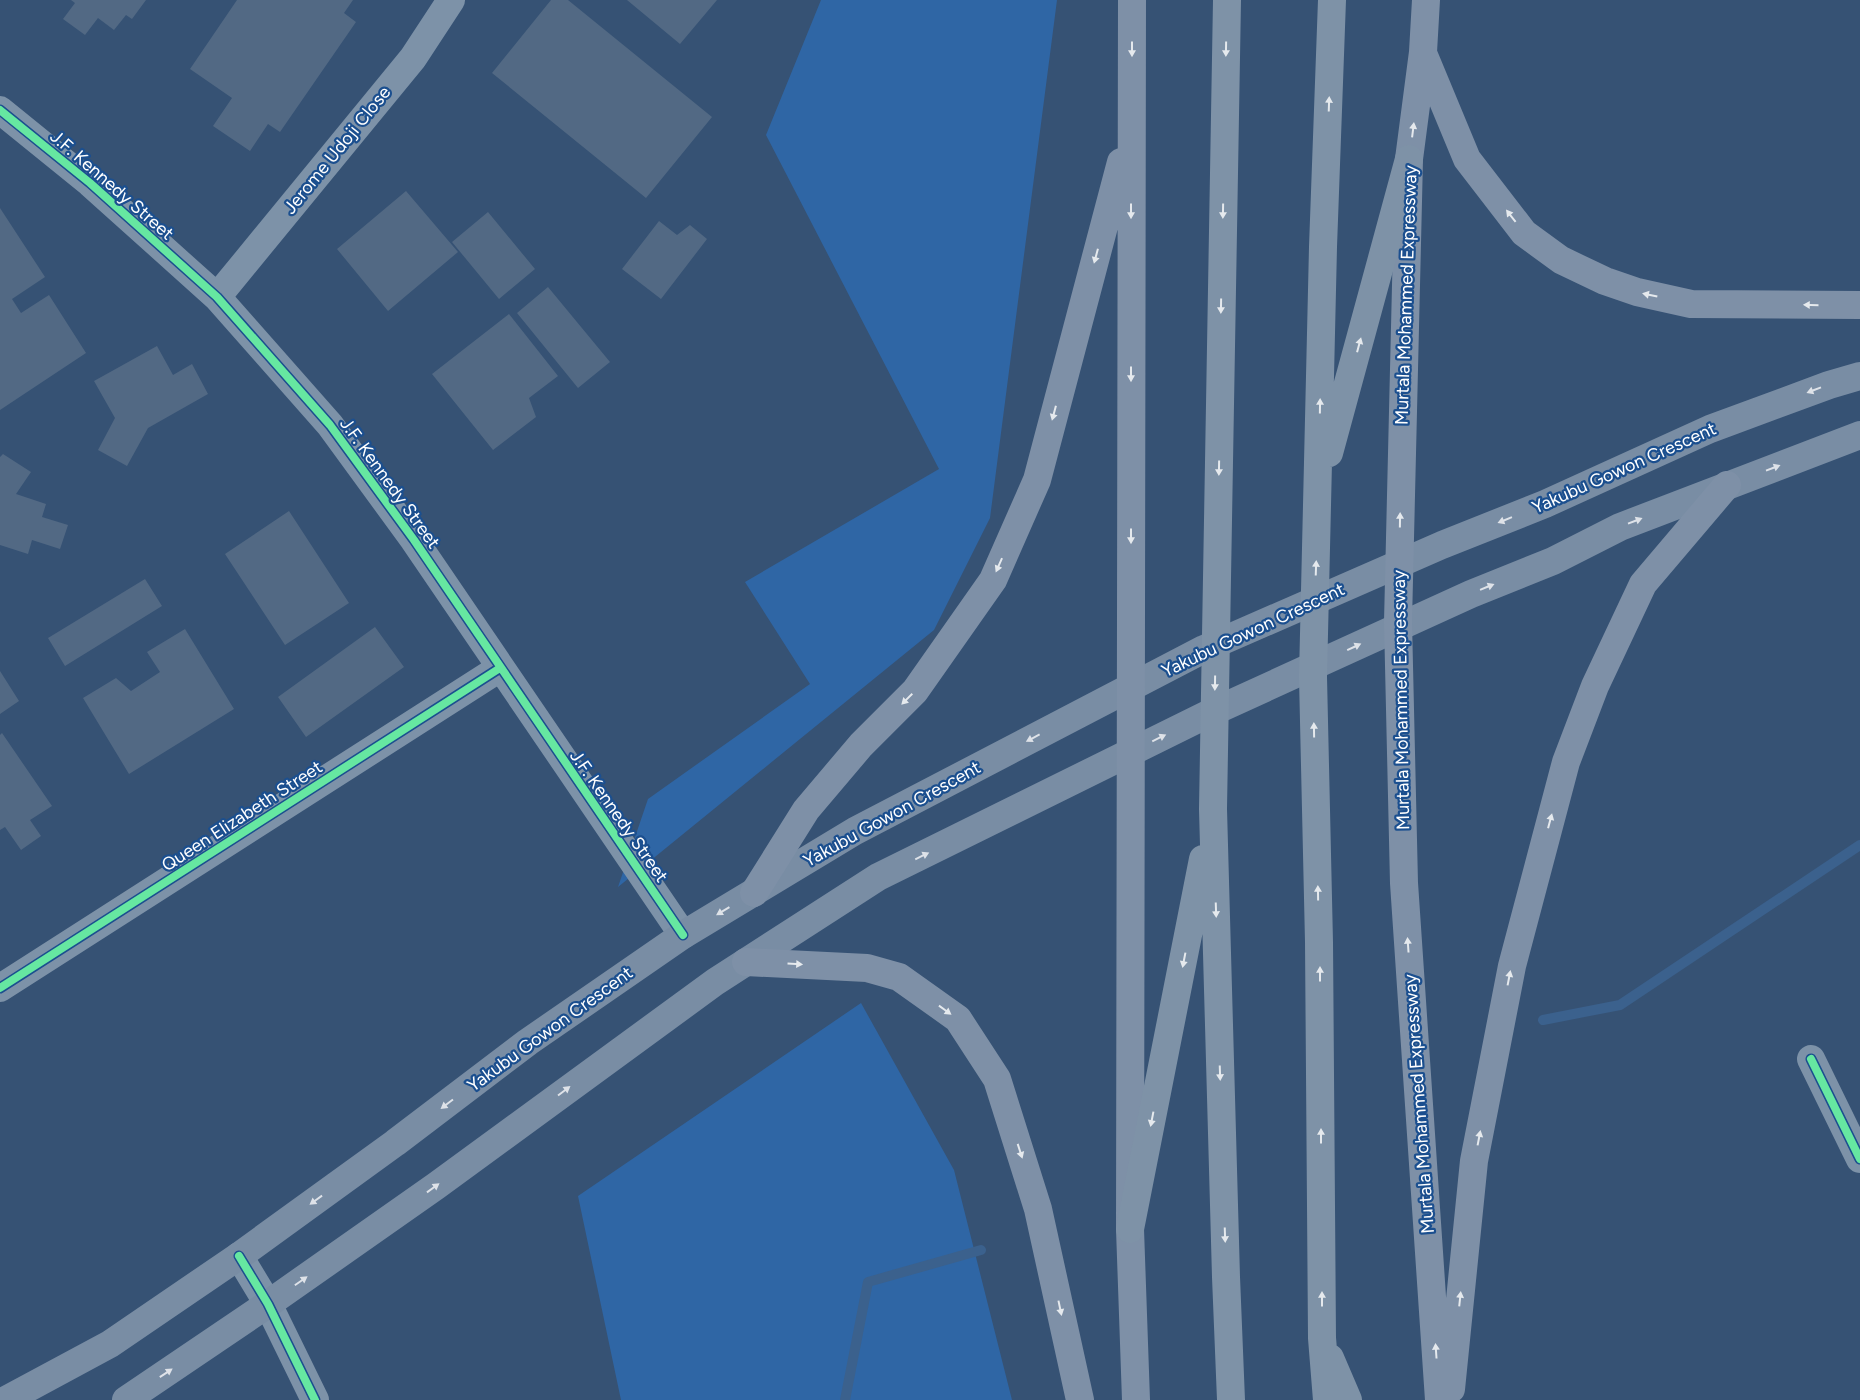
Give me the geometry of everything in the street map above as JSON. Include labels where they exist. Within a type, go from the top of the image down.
[{"type":"highway","points":[[1132,0],[1130,1229],[1136,1400]]},
{"type":"highway","points":[[1227,0],[1213,809],[1231,1400]]},
{"type":"highway","points":[[1326,1400],[1322,1338],[1319,942],[1313,678],[1323,247],[1328,153],[1332,0]]},
{"type":"highway","name":"Murtala Mohammed Expressway","points":[[1426,0],[1423,52],[1409,159],[1398,622],[1404,883],[1439,1400]]},
{"type":"highway","points":[[1423,52],[1467,159],[1524,233],[1561,260],[1605,281],[1637,292],[1691,304],[1860,306]]},
{"type":"highway","points":[[754,893],[806,810],[861,745],[914,691],[993,580],[1036,480],[1131,124]]},
{"type":"highway","points":[[1318,493],[1409,159]]},
{"type":"highway","points":[[1450,1400],[1474,1161],[1512,966],[1566,762],[1595,686],[1644,584],[1727,485]]},
{"type":"highway","points":[[1130,1229],[1213,809]]},
{"type":"highway","points":[[746,962],[867,968],[899,977],[958,1019],[997,1079],[1000,1088],[1038,1209],[1080,1400]]},
{"type":"highway","points":[[1322,1338],[1348,1400]]},
{"type":"main road","name":"Yakubu Gowon Crescent","points":[[6,1400],[110,1344],[239,1256],[395,1143],[528,1042],[683,936],[855,831],[1204,649],[1442,545],[1545,504],[1710,429],[1829,385],[1860,376]]},
{"type":"main road","points":[[126,1400],[268,1304],[436,1186],[707,988],[878,877],[1208,714],[1443,607],[1553,561],[1620,527],[1860,435]]},
{"type":"street","name":"Jerome Udoji Close","points":[[217,297],[413,58],[451,0]]},
{"type":"street","name":"J.F. Kennedy Street","points":[[0,110],[90,183],[217,297],[330,425],[414,540],[683,936]]},
{"type":"street","name":"Queen Elizabeth Street","points":[[0,988],[500,668]]},
{"type":"street","points":[[1811,1059],[1860,1159]]},
{"type":"street","points":[[239,1256],[268,1304],[315,1400]]},
{"type":"shaded area","points":[[821,0],[1057,0],[990,518],[934,630],[618,887],[648,799],[810,684],[745,582],[939,469],[766,135]]},
{"type":"shaded area","points":[[861,1003],[954,1170],[1012,1400],[621,1400],[578,1196]]},
{"type":"building","points":[[71,0],[146,0],[132,19],[126,15],[114,30],[98,18],[85,35],[63,19],[75,3]]},
{"type":"building","points":[[237,0],[353,0],[344,13],[356,22],[280,132],[268,124],[250,151],[213,126],[232,98],[190,69]]},
{"type":"building","points":[[551,0],[568,0],[712,117],[646,198],[492,73]]},
{"type":"building","points":[[627,0],[717,0],[680,44]]},
{"type":"building","points":[[406,191],[458,252],[388,311],[337,249]]},
{"type":"building","points":[[0,208],[45,277],[12,299],[21,313],[49,295],[86,353],[0,410]]},
{"type":"building","points":[[488,212],[535,269],[499,299],[452,242]]},
{"type":"building","points":[[659,221],[677,235],[690,225],[707,239],[661,299],[622,269]]},
{"type":"building","points":[[548,287],[610,362],[578,388],[517,313]]},
{"type":"building","points":[[509,314],[558,376],[529,398],[536,417],[493,450],[432,374]]},
{"type":"building","points":[[157,346],[173,375],[192,364],[208,394],[148,428],[127,466],[98,450],[115,418],[94,381]]},
{"type":"building","points":[[3,454],[31,472],[16,494],[46,504],[42,517],[68,525],[60,549],[32,540],[28,554],[0,545],[0,457]]},
{"type":"building","points":[[289,511],[349,603],[285,645],[225,554]]},
{"type":"building","points":[[145,579],[162,606],[65,666],[48,638]]},
{"type":"building","points":[[375,627],[404,667],[306,737],[278,697]]},
{"type":"building","points":[[185,629],[234,709],[129,774],[83,698],[116,678],[131,691],[160,672],[147,652]]},
{"type":"building","points":[[0,671],[19,701],[0,714]]},
{"type":"building","points":[[2,733],[52,806],[30,820],[41,836],[21,850],[5,827],[0,830],[0,735]]},
{"type":"waterway","points":[[1543,1020],[1620,1005],[1860,845]]},
{"type":"waterway","points":[[845,1400],[868,1282],[981,1250]]},
{"type":"cycle path","points":[[0,110],[90,183],[217,297],[330,425],[414,540],[683,935]]},
{"type":"cycle path","points":[[0,988],[500,668]]},
{"type":"cycle path","points":[[1811,1059],[1860,1159]]},
{"type":"cycle path","points":[[239,1256],[268,1304],[315,1400]]}]
